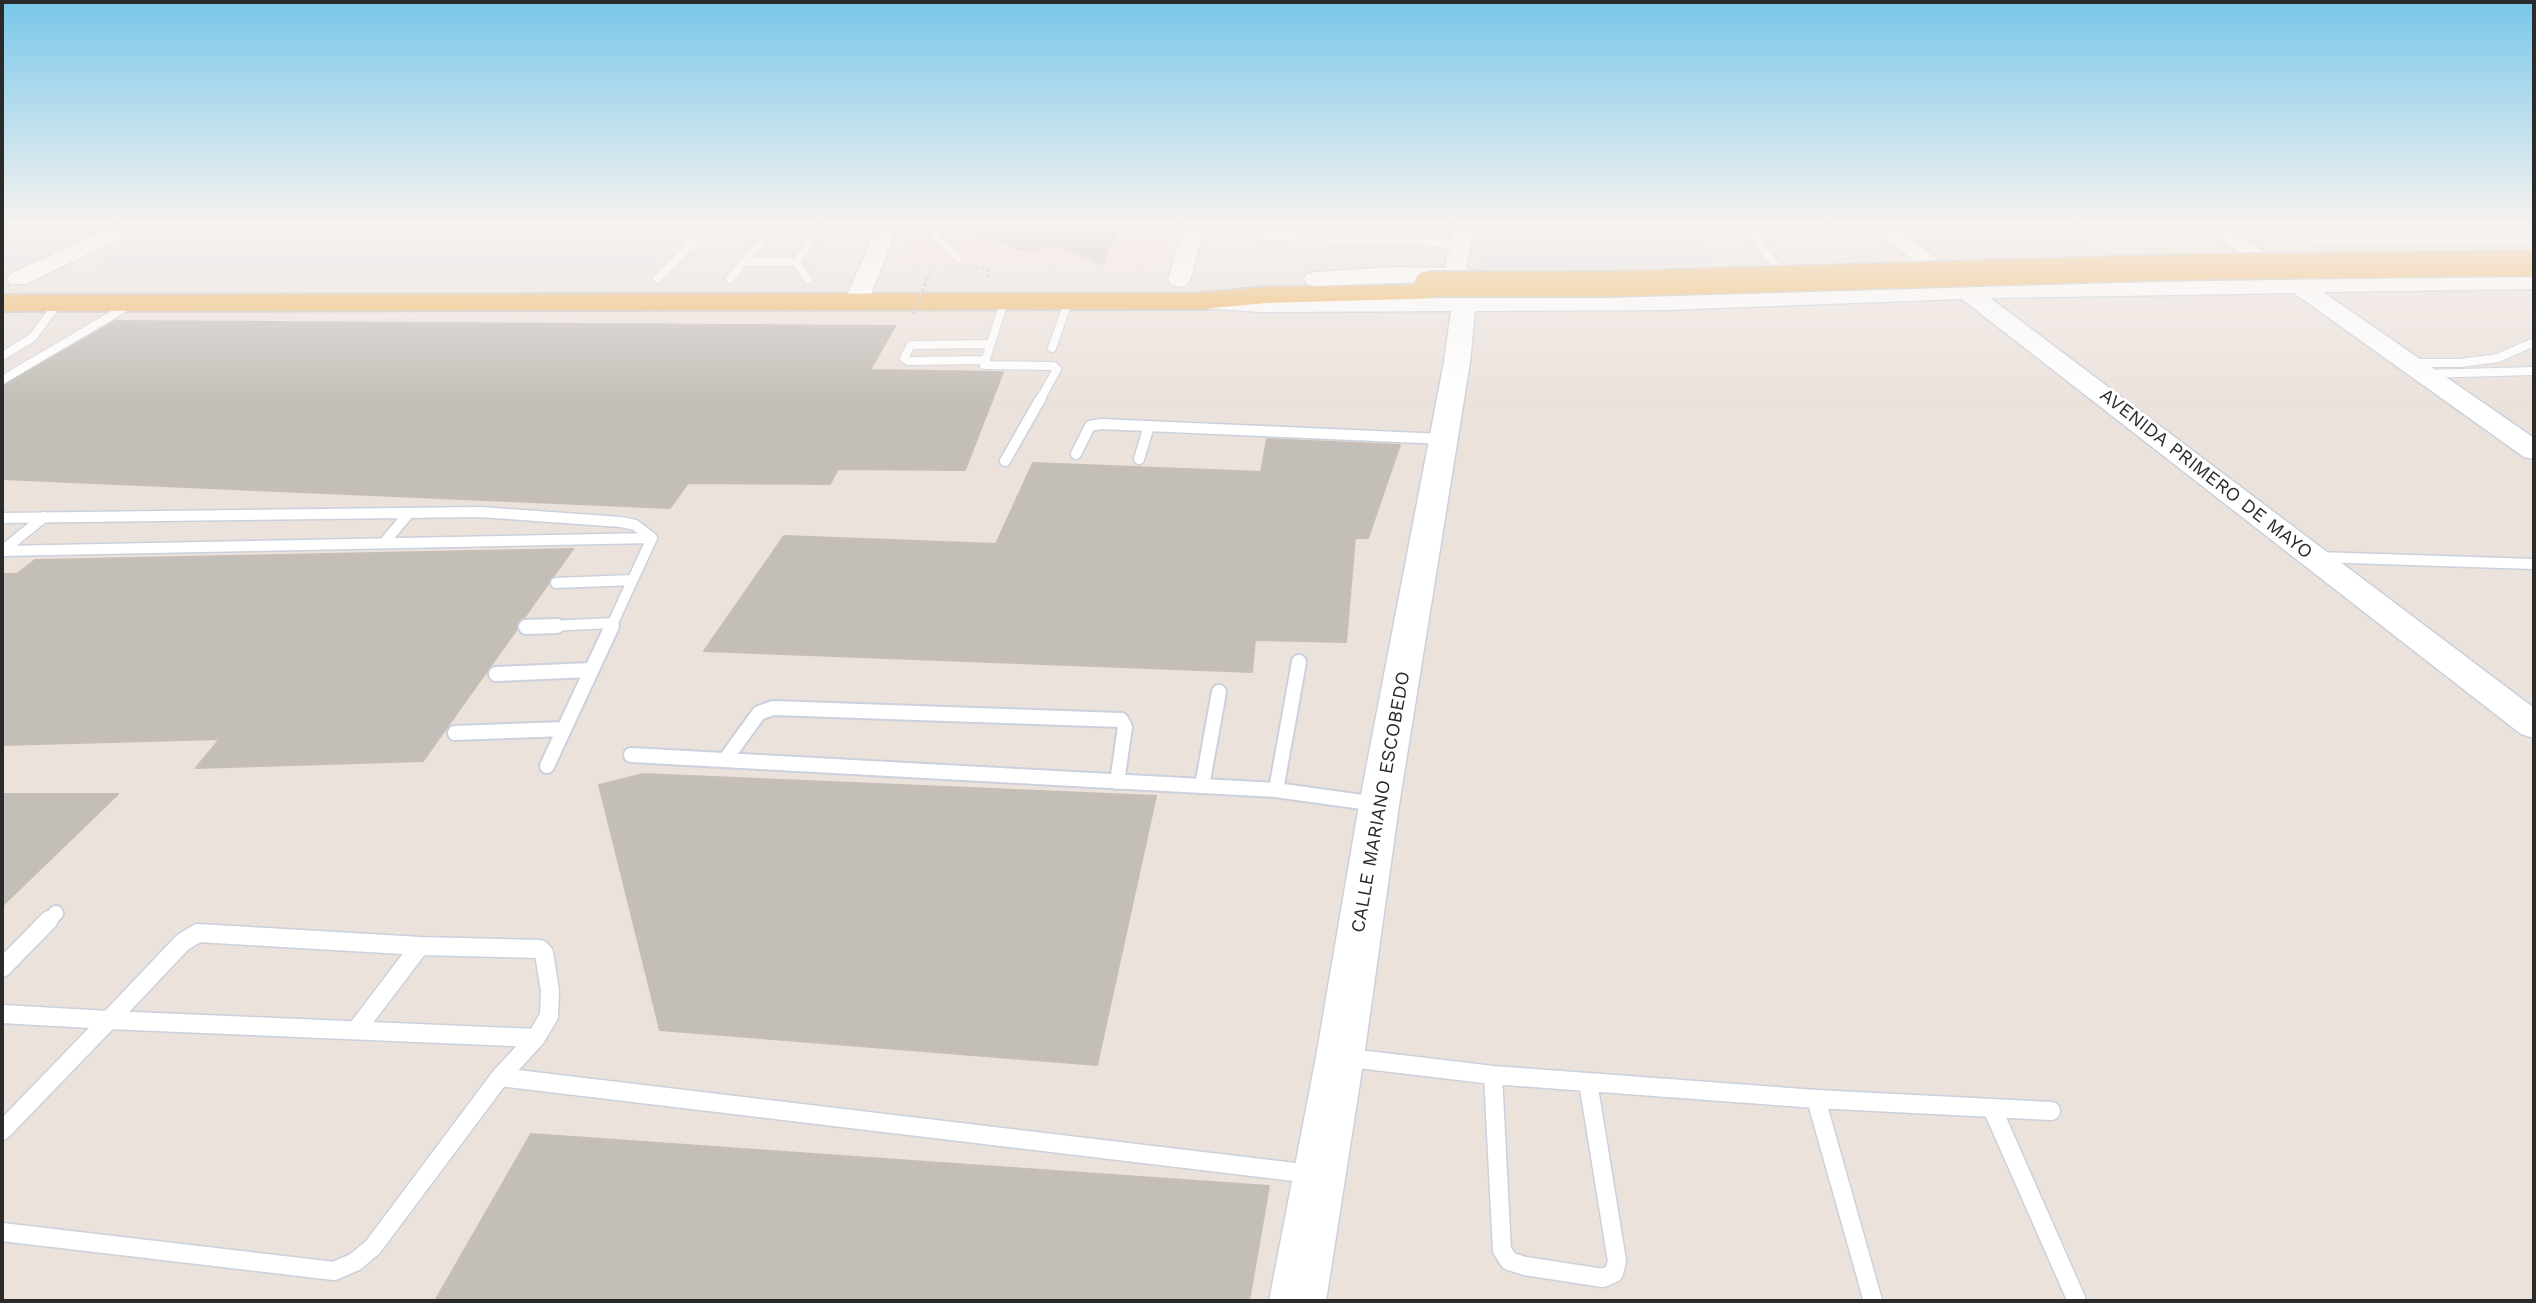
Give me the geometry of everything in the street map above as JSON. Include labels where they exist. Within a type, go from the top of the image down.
[{"type":"main road","points":[[839,284],[860,291],[912,284]]},
{"type":"main road","points":[[1368,284],[1445,289],[1634,291],[1857,284]]},
{"type":"main road","points":[[2,303],[860,291],[1004,302],[1202,301],[1266,295],[1616,284]]},
{"type":"street","points":[[860,291],[863,284]]},
{"type":"street","name":"CALLE MARIANO ESCOBEDO","points":[[1297,1301],[1340,1056],[1379,805],[1445,439],[1447,284]]},
{"type":"street","points":[[1445,289],[1517,284]]},
{"type":"street","points":[[1858,295],[1867,292],[1867,284]]},
{"type":"street","name":"AVENIDA PRIMERO DE MAYO","points":[[1958,284],[2534,726]]},
{"type":"street","points":[[1445,289],[1664,303],[1969,292],[2391,284]]},
{"type":"street","points":[[2297,285],[2534,451]]},
{"type":"lane","points":[[1004,302],[984,365],[1053,366],[1057,369],[1005,461]]},
{"type":"lane","points":[[1052,348],[1068,302]]},
{"type":"lane","points":[[2,356],[32,338],[58,303]]},
{"type":"lane","points":[[2,380],[133,303]]},
{"type":"lane","points":[[2417,369],[2481,361],[2511,354],[2534,342]]},
{"type":"lane","points":[[985,360],[908,361],[904,358],[911,345],[990,344]]},
{"type":"lane","points":[[2481,361],[2504,372]]},
{"type":"lane","points":[[2417,369],[2534,371]]},
{"type":"lane","points":[[1076,454],[1093,424],[1445,439]]},
{"type":"lane","points":[[1139,458],[1149,426]]},
{"type":"lane","points":[[2,518],[480,512],[621,522],[635,525],[652,538]]},
{"type":"lane","points":[[384,543],[410,513]]},
{"type":"lane","points":[[2,551],[44,517]]},
{"type":"lane","points":[[2,551],[652,538]]},
{"type":"lane","points":[[547,766],[652,538]]},
{"type":"lane","points":[[2314,557],[2534,564]]},
{"type":"lane","points":[[556,583],[632,580]]},
{"type":"lane","points":[[526,627],[612,623]]},
{"type":"lane","points":[[1276,790],[1299,663]]},
{"type":"lane","points":[[496,674],[591,670]]},
{"type":"lane","points":[[1202,786],[1219,692]]},
{"type":"lane","points":[[725,760],[759,713],[773,708],[1121,720],[1125,727],[1117,782]]},
{"type":"lane","points":[[455,733],[564,729]]},
{"type":"lane","points":[[631,755],[1276,790],[1379,805]]},
{"type":"lane","points":[[2,968],[56,913]]},
{"type":"lane","points":[[2,1131],[183,943],[198,933],[420,946],[540,949],[544,953],[550,991],[549,1016],[536,1038],[500,1077],[373,1247],[355,1262],[334,1270],[2,1232]]},
{"type":"lane","points":[[357,1029],[420,946]]},
{"type":"lane","points":[[2,1014],[536,1038]]},
{"type":"lane","points":[[1340,1056],[1493,1075],[1816,1099],[2051,1111]]},
{"type":"lane","points":[[1493,1075],[1502,1250],[1509,1261],[1525,1266],[1603,1278],[1614,1273],[1617,1261],[1588,1082]]},
{"type":"lane","points":[[500,1077],[1318,1174]]},
{"type":"lane","points":[[1816,1099],[1873,1301]]},
{"type":"lane","points":[[1992,1108],[2077,1301]]},
{"type":"path","points":[[912,314],[925,284]]},
{"type":"building","points":[[115,321],[895,326],[870,370],[1003,372],[965,470],[838,469],[830,484],[688,483],[670,508],[2,479],[2,386]]},
{"type":"building","points":[[1267,439],[1400,445],[1368,538],[1355,538],[1346,642],[1255,640],[1252,672],[704,651],[784,536],[996,544],[1033,463],[1261,472]]},
{"type":"building","points":[[573,549],[524,618],[518,622],[517,629],[423,761],[196,768],[220,739],[2,745],[2,574],[17,574],[35,560]]},
{"type":"building","points":[[643,774],[1156,796],[1097,1065],[660,1030],[599,785]]},
{"type":"building","points":[[2,794],[118,794],[2,906]]},
{"type":"building","points":[[531,1134],[1269,1186],[1249,1301],[435,1301]]}]
